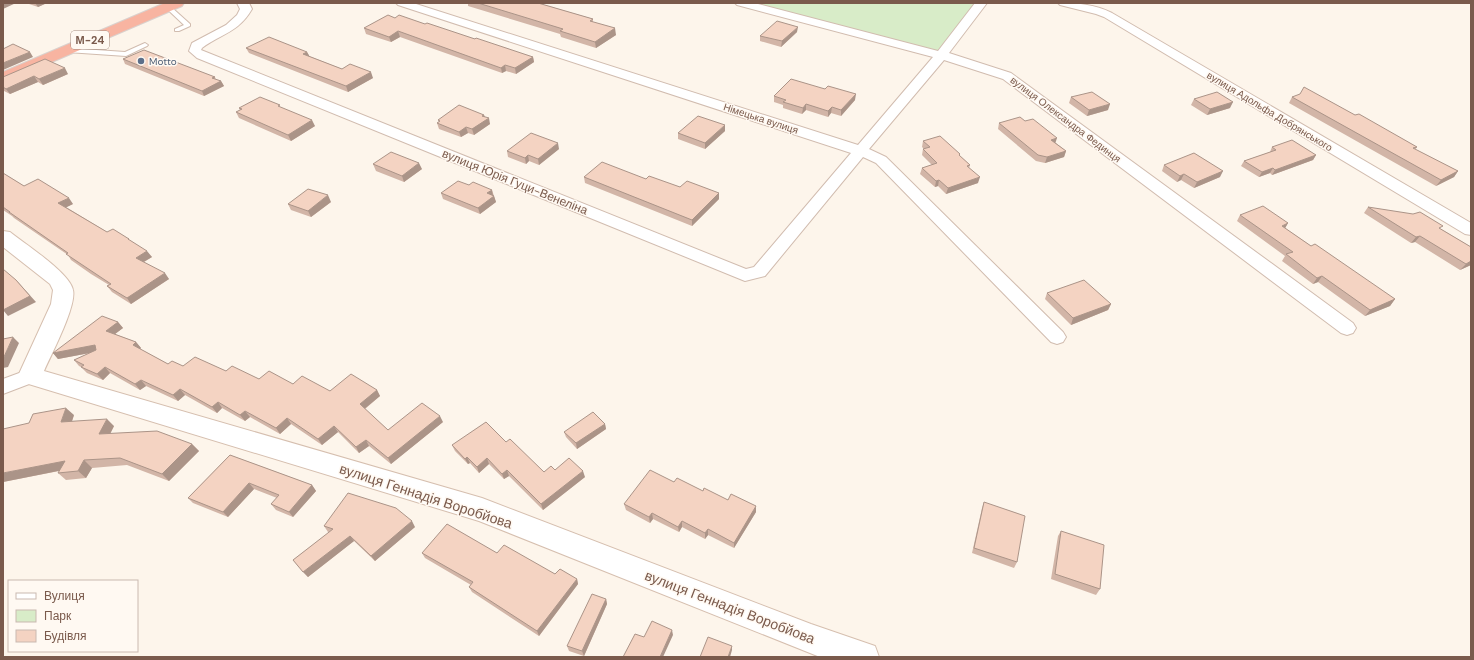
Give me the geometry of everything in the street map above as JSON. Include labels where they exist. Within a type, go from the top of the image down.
[{"type":"highway","name":"М-24","points":[[3,78],[172,5]]},
{"type":"street","name":"вулиця Юрія Гуци-Венеліна","points":[[243,3],[246,10],[242,18],[229,28],[202,41],[196,46],[196,51],[208,58],[745,275],[759,272],[861,151]]},
{"type":"street","name":"Німецька вулиця","points":[[402,3],[861,151],[881,160],[1057,337]]},
{"type":"street","name":"вулиця Олександра Фединця","points":[[741,3],[941,55],[1007,76],[1347,328]]},
{"type":"street","points":[[861,151],[941,55],[981,3]]},
{"type":"street","name":"вулиця Адольфа Добрянського","points":[[1064,3],[1108,15],[1471,230]]},
{"type":"street","points":[[3,237],[58,280],[63,290],[62,304],[30,376],[3,387]]},
{"type":"street","name":"вулиця Геннадія Воробйова","points":[[30,376],[482,510],[811,638],[864,657]]},
{"type":"lane","points":[[172,5],[188,25],[177,30]]},
{"type":"lane","points":[[67,50],[126,54],[145,45]]},
{"type":"green space","points":[[741,3],[981,3],[941,55]]},
{"type":"building","points":[[478,3],[538,3],[593,19],[590,21],[615,28],[595,42],[560,31],[563,29]]},
{"type":"building","points":[[388,15],[395,18],[399,15],[425,24],[427,23],[533,57],[515,68],[505,65],[501,68],[398,31],[389,37],[364,28]]},
{"type":"building","points":[[777,21],[798,27],[782,41],[760,36]]},
{"type":"building","points":[[269,37],[307,52],[303,54],[342,69],[350,64],[371,72],[346,86],[246,48]]},
{"type":"building","points":[[13,44],[30,52],[3,63],[3,49]]},
{"type":"building","points":[[144,50],[215,77],[212,78],[221,81],[202,91],[123,59]]},
{"type":"building","points":[[45,59],[65,68],[39,79],[34,76],[6,89],[3,87],[3,77]]},
{"type":"building","points":[[791,79],[825,89],[828,86],[856,94],[841,110],[832,107],[828,111],[806,104],[803,108],[783,102],[786,100],[774,96]]},
{"type":"building","points":[[1304,87],[1355,115],[1359,114],[1417,147],[1413,148],[1458,171],[1441,180],[1292,97],[1300,94]]},
{"type":"building","points":[[1092,92],[1110,104],[1089,110],[1071,97]]},
{"type":"building","points":[[1217,92],[1233,102],[1210,109],[1194,99]]},
{"type":"building","points":[[260,97],[312,120],[288,135],[236,112],[242,109],[239,108]]},
{"type":"building","points":[[459,105],[489,118],[472,129],[466,127],[459,132],[437,123],[440,121],[438,120]]},
{"type":"building","points":[[698,116],[725,125],[705,143],[678,133]]},
{"type":"building","points":[[1020,117],[1025,121],[1033,119],[1057,138],[1051,140],[1066,151],[1047,157],[1038,155],[999,123]]},
{"type":"building","points":[[531,133],[558,143],[538,159],[528,155],[525,158],[507,151]]},
{"type":"building","points":[[940,136],[960,154],[959,155],[970,165],[967,166],[980,177],[948,188],[939,180],[936,181],[922,168],[937,163],[923,149],[930,147],[923,141]]},
{"type":"building","points":[[1292,140],[1316,155],[1275,170],[1273,168],[1262,172],[1244,161],[1276,150],[1272,147]]},
{"type":"building","points":[[391,152],[419,163],[402,176],[373,164]]},
{"type":"building","points":[[1194,153],[1223,171],[1197,182],[1184,174],[1180,176],[1164,165]]},
{"type":"building","points":[[602,162],[646,179],[649,176],[680,187],[687,181],[719,193],[692,220],[584,177]]},
{"type":"building","points":[[3,173],[24,186],[38,179],[69,198],[58,203],[107,232],[113,229],[129,239],[147,251],[136,258],[165,273],[127,298],[107,286],[111,284],[66,254],[68,253],[3,207]]},
{"type":"building","points":[[458,181],[469,185],[473,182],[492,190],[487,193],[494,196],[478,208],[441,193]]},
{"type":"building","points":[[308,189],[328,195],[308,211],[288,204]]},
{"type":"building","points":[[1263,206],[1288,223],[1282,226],[1311,246],[1315,244],[1395,299],[1370,310],[1322,276],[1317,278],[1286,254],[1293,252],[1240,215]]},
{"type":"building","points":[[1368,207],[1413,214],[1420,212],[1443,226],[1439,228],[1471,247],[1471,261],[1466,264],[1420,236],[1416,237]]},
{"type":"building","points":[[3,269],[16,280],[30,296],[3,310]]},
{"type":"building","points":[[1084,280],[1111,304],[1073,318],[1047,293]]},
{"type":"building","points":[[102,316],[118,322],[106,331],[136,342],[133,345],[168,364],[172,361],[183,366],[195,357],[226,371],[232,366],[259,379],[269,371],[293,384],[302,376],[330,391],[351,374],[377,390],[360,404],[388,430],[422,403],[440,416],[388,458],[366,440],[356,447],[334,426],[318,439],[287,418],[276,428],[245,411],[240,415],[218,402],[212,407],[180,389],[173,395],[141,380],[135,384],[105,367],[97,374],[81,367],[84,365],[74,360],[96,350],[95,345],[53,353]]},
{"type":"building","points":[[13,337],[3,359],[3,339]]},
{"type":"building","points":[[66,408],[61,422],[107,419],[99,434],[157,431],[192,444],[162,474],[120,458],[84,460],[78,471],[58,473],[65,461],[3,473],[3,429],[29,423],[33,414]]},
{"type":"building","points":[[593,412],[605,424],[576,443],[564,432]]},
{"type":"building","points":[[486,422],[506,442],[510,439],[544,472],[551,466],[555,470],[569,458],[583,471],[541,504],[507,470],[502,474],[487,458],[477,467],[467,457],[465,459],[452,445]]},
{"type":"building","points":[[230,455],[312,485],[289,512],[271,504],[279,495],[249,483],[223,512],[188,498]]},
{"type":"building","points":[[650,470],[674,482],[677,478],[703,491],[704,488],[728,500],[731,494],[756,506],[734,543],[708,529],[705,533],[682,521],[678,527],[652,513],[649,517],[624,504]]},
{"type":"building","points":[[348,493],[396,508],[412,521],[371,556],[350,536],[303,572],[293,560],[333,529],[324,526]]},
{"type":"building","points":[[984,502],[1025,516],[1017,562],[974,548]]},
{"type":"building","points":[[447,524],[497,553],[504,545],[555,574],[560,569],[577,579],[537,631],[469,587],[473,582],[422,553]]},
{"type":"building","points":[[1061,531],[1104,545],[1100,589],[1055,574]]},
{"type":"building","points":[[592,594],[606,599],[582,651],[567,646]]},
{"type":"building","points":[[652,621],[672,630],[660,657],[623,657],[635,634],[644,637]]},
{"type":"building","points":[[708,637],[732,646],[728,657],[700,657]]},
{"type":"place","name":"Motto","points":[[141,61]]}]
